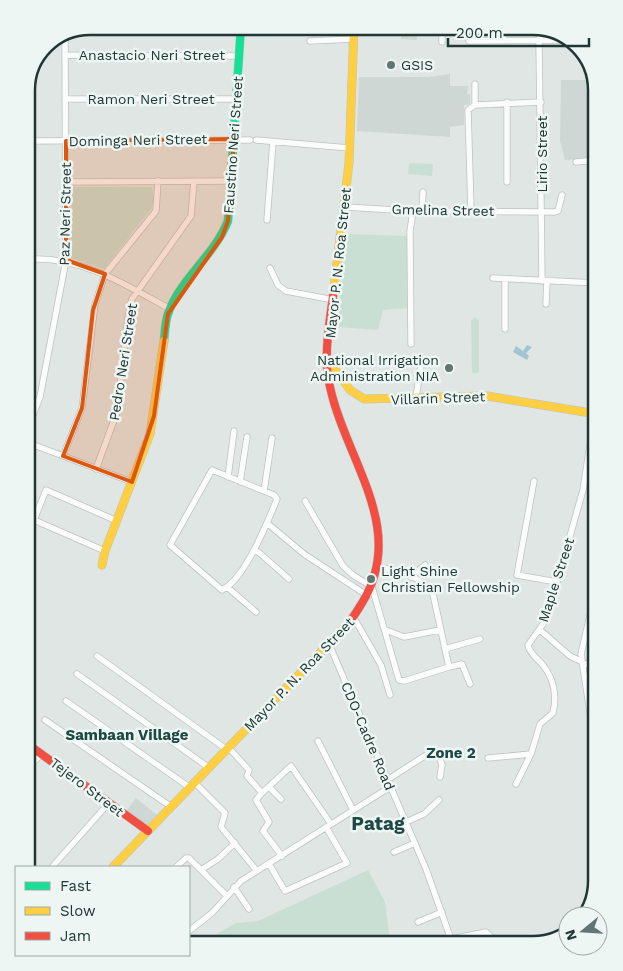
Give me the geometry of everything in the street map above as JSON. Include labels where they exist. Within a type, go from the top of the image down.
[{"type":"main road","name":"Faustino Neri Street","points":[[102,566],[105,551],[147,442],[154,416],[166,321],[170,309],[222,237],[228,220],[241,35]]},
{"type":"main road","name":"Mayor P. N. Roa Street","points":[[114,866],[191,784],[354,618],[368,596],[378,567],[382,544],[380,519],[335,409],[329,384],[329,342],[345,207],[354,35]]},
{"type":"main road","name":"Villarin Street","points":[[328,358],[350,390],[360,398],[377,400],[416,397],[487,396],[588,412]]},
{"type":"main road","name":"Tejero Street","points":[[35,749],[108,804],[148,831]]},
{"type":"street","points":[[442,35],[442,42]]},
{"type":"street","points":[[470,35],[469,41],[555,40]]},
{"type":"street","points":[[503,41],[504,35]]},
{"type":"street","name":"Lirio Street","points":[[540,36],[542,212],[546,304]]},
{"type":"street","points":[[310,41],[354,39]]},
{"type":"street","name":"Paz Neri Street","points":[[35,410],[40,397],[66,260],[65,41]]},
{"type":"street","name":"Anastacio Neri Street","points":[[65,55],[240,56]]},
{"type":"street","points":[[475,84],[475,105]]},
{"type":"street","name":"Ramon Neri Street","points":[[65,98],[237,99]]},
{"type":"street","points":[[506,102],[507,182]]},
{"type":"street","points":[[472,211],[468,110],[475,105],[506,102],[541,102]]},
{"type":"street","name":"Dominga Neri Street","points":[[35,141],[234,139],[349,148]]},
{"type":"street","points":[[267,220],[273,142]]},
{"type":"street","points":[[576,162],[588,161]]},
{"type":"street","points":[[64,456],[82,408],[93,310],[106,274],[156,211],[158,181]]},
{"type":"street","name":"Pedro Neri Street","points":[[96,469],[117,412],[128,318],[137,291],[191,216],[194,181]]},
{"type":"street","points":[[66,182],[231,181]]},
{"type":"street","points":[[422,211],[423,192]]},
{"type":"street","points":[[542,212],[556,212],[562,195]]},
{"type":"street","name":"Gmelina Street","points":[[345,207],[413,211],[542,212]]},
{"type":"street","points":[[411,344],[410,231],[413,211]]},
{"type":"street","points":[[37,258],[66,260],[106,274],[170,309]]},
{"type":"street","points":[[270,268],[278,285],[286,291],[334,300]]},
{"type":"street","points":[[493,278],[588,283]]},
{"type":"street","points":[[505,279],[505,329]]},
{"type":"street","points":[[416,397],[422,360]]},
{"type":"street","points":[[228,477],[234,431]]},
{"type":"street","points":[[240,482],[247,437]]},
{"type":"street","points":[[264,491],[272,438]]},
{"type":"street","points":[[35,445],[132,482]]},
{"type":"street","name":"Maple Street","points":[[531,754],[541,721],[552,715],[555,691],[545,668],[528,648],[528,643],[540,630],[557,582],[583,490],[588,460]]},
{"type":"street","points":[[210,471],[240,482],[264,491],[277,499],[255,549],[228,587],[220,590],[170,545],[210,471]]},
{"type":"street","points":[[534,481],[516,574],[557,582]]},
{"type":"street","points":[[35,518],[46,490],[117,521]]},
{"type":"street","points":[[305,501],[343,566],[372,587],[400,681],[462,664],[470,684]]},
{"type":"street","points":[[35,520],[105,551]]},
{"type":"street","points":[[267,523],[304,554],[368,596]]},
{"type":"street","points":[[255,549],[289,579]]},
{"type":"street","points":[[412,578],[425,565]]},
{"type":"street","points":[[378,567],[395,570],[430,588],[449,668]]},
{"type":"street","points":[[228,587],[256,612]]},
{"type":"street","points":[[430,611],[436,614]]},
{"type":"street","points":[[354,618],[381,665],[390,695]]},
{"type":"street","points":[[588,620],[583,639],[581,662],[588,704]]},
{"type":"street","points":[[386,630],[404,637],[440,630]]},
{"type":"street","points":[[540,630],[561,649],[588,665]]},
{"type":"street","points":[[445,649],[480,639]]},
{"type":"street","name":"CDO-Cadre Road","points":[[329,644],[415,843],[450,936]]},
{"type":"street","points":[[97,656],[227,748],[248,770],[247,776],[262,794]]},
{"type":"street","points":[[77,674],[208,767]]},
{"type":"street","points":[[66,701],[191,784],[225,813],[220,824],[257,871]]},
{"type":"street","points":[[46,720],[170,806]]},
{"type":"street","points":[[318,741],[353,810]]},
{"type":"street","points":[[387,780],[434,750],[437,751],[442,763],[440,777]]},
{"type":"street","points":[[35,761],[42,754]]},
{"type":"street","points":[[488,758],[531,754]]},
{"type":"street","points":[[516,784],[531,754]]},
{"type":"street","points":[[269,864],[285,891],[347,863],[329,825],[291,766],[256,800],[269,822],[263,831],[282,856]]},
{"type":"street","points":[[269,787],[281,800]]},
{"type":"street","points":[[190,930],[212,913],[234,887],[390,787]]},
{"type":"street","points":[[406,822],[424,814],[439,800]]},
{"type":"street","points":[[53,866],[108,804]]},
{"type":"street","points":[[394,852],[415,843]]},
{"type":"street","points":[[201,870],[218,859],[235,844]]},
{"type":"street","points":[[177,866],[188,858],[227,896]]},
{"type":"street","points":[[234,887],[249,909]]},
{"type":"street","points":[[418,922],[442,912]]},
{"type":"street","points":[[472,936],[486,932],[490,936]]},
{"type":"highlighted area","points":[[234,139],[228,221],[222,237],[168,314],[154,416],[132,482],[63,456],[82,408],[93,310],[105,274],[66,260],[66,141]]},
{"type":"shaded area","points":[[401,35],[417,35],[417,40],[401,39]]},
{"type":"shaded area","points":[[450,74],[450,86],[468,86],[467,94],[470,94],[470,104],[464,105],[464,125],[450,127],[450,137],[357,131],[359,77],[428,77]]},
{"type":"shaded area","points":[[561,80],[587,80],[588,159],[565,160],[560,141]]},
{"type":"shaded area","points":[[136,798],[157,815],[146,827],[126,812]]},
{"type":"green space","points":[[409,163],[433,164],[432,176],[408,174]]},
{"type":"green space","points":[[72,187],[152,187],[154,201],[151,209],[104,269],[71,258]]},
{"type":"green space","points":[[348,234],[407,236],[409,308],[383,310],[378,330],[337,327]]},
{"type":"green space","points":[[475,317],[479,320],[479,373],[472,373],[471,321]]},
{"type":"green space","points":[[368,870],[385,902],[389,934],[391,936],[213,936],[236,923],[258,921]]},
{"type":"water","points":[[527,345],[532,347],[526,353],[529,356],[527,360],[513,352],[516,346],[523,351]]},
{"type":"traffic: fast","points":[[164,341],[166,320],[173,302],[214,246],[228,221],[240,35]]},
{"type":"traffic: slow","points":[[333,296],[349,163],[354,35]]},
{"type":"traffic: slow","points":[[102,565],[105,551],[150,434],[164,341]]},
{"type":"traffic: slow","points":[[328,359],[350,390],[364,399],[487,396],[588,413]]},
{"type":"traffic: slow","points":[[114,866],[345,627]]},
{"type":"traffic: jam","points":[[333,296],[327,342],[327,365],[330,387],[338,414],[369,495],[376,521],[379,548],[374,575],[362,603],[345,627]]},
{"type":"traffic: jam","points":[[35,749],[148,831]]},
{"type":"place","name":"GSIS","points":[[391,65]]},
{"type":"place","name":"National Irrigation Administration NIA","points":[[449,368]]},
{"type":"place","name":"Light Shine Christian Fellowship","points":[[371,579]]},
{"type":"district","name":"Sambaan Village","points":[[127,735]]},
{"type":"district","name":"Zone 2","points":[[451,753]]},
{"type":"district","name":"Patag","points":[[378,823]]}]
